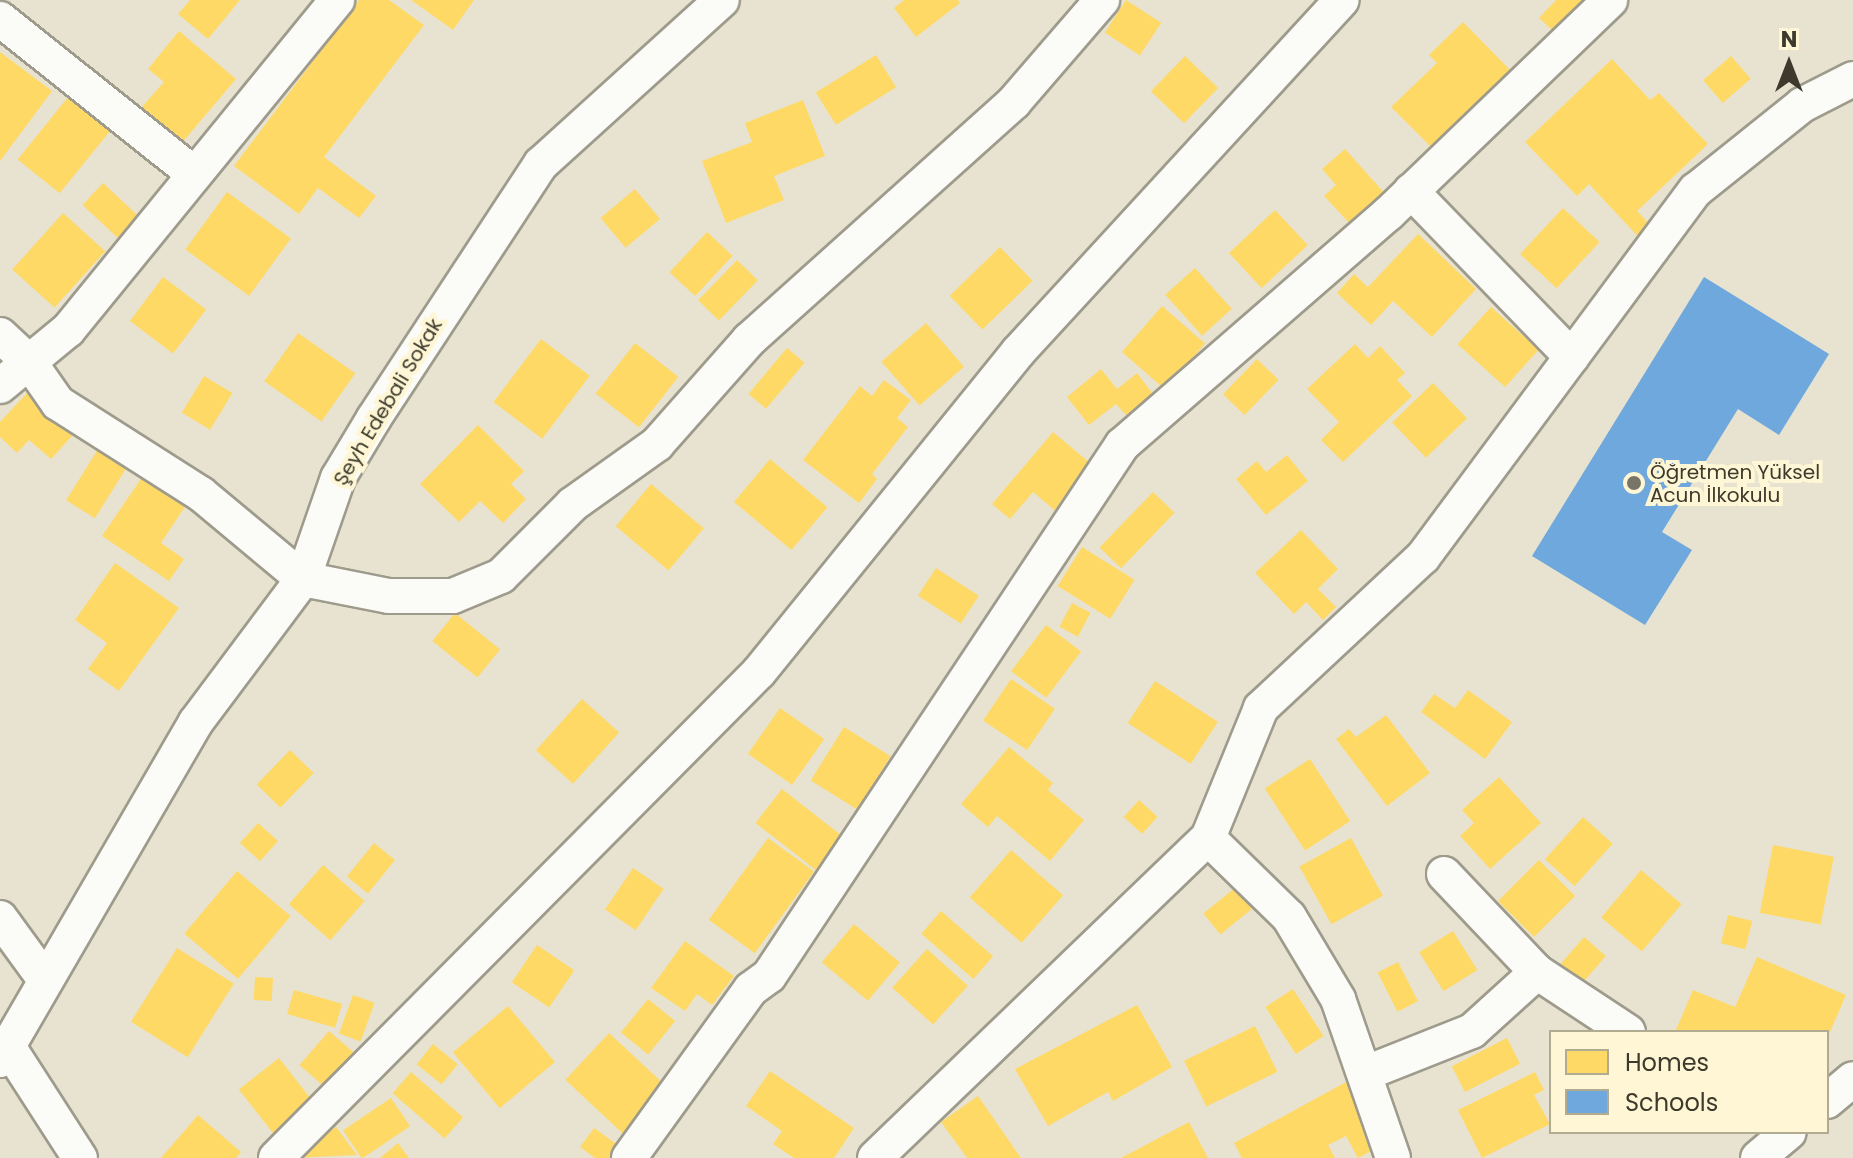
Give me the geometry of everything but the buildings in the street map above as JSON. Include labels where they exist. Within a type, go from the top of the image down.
[{"type":"street","points":[[0,386],[68,330],[337,0]]},
{"type":"street","name":"Şeyh Edebali Sokak","points":[[5,1054],[43,977],[196,722],[303,579],[338,478],[541,164],[722,0]]},
{"type":"street","points":[[0,335],[30,363],[58,403],[201,494],[303,579],[389,596],[453,596],[501,576],[573,504],[657,444],[749,340],[1014,102],[1102,0]]},
{"type":"street","points":[[276,1158],[759,672],[1018,352],[1342,0]]},
{"type":"street","points":[[629,1158],[751,989],[769,976],[1122,445],[1411,191],[1610,0]]},
{"type":"street","points":[[0,19],[194,174]]},
{"type":"street","points":[[875,1158],[1208,838],[1261,708],[1423,557],[1696,190],[1802,105],[1853,79]]},
{"type":"street","points":[[1411,191],[1572,357]]},
{"type":"street","points":[[1208,838],[1289,917],[1338,999],[1393,1158]]},
{"type":"street","points":[[1444,874],[1537,972],[1625,1030]]},
{"type":"street","points":[[0,918],[43,977]]},
{"type":"street","points":[[1366,1073],[1472,1031],[1537,972]]},
{"type":"street","points":[[5,1054],[80,1158]]},
{"type":"street","points":[[1829,1099],[1853,1079]]},
{"type":"place","name":"Öğretmen Yüksel Acun İlkokulu","points":[[1634,483]]}]
